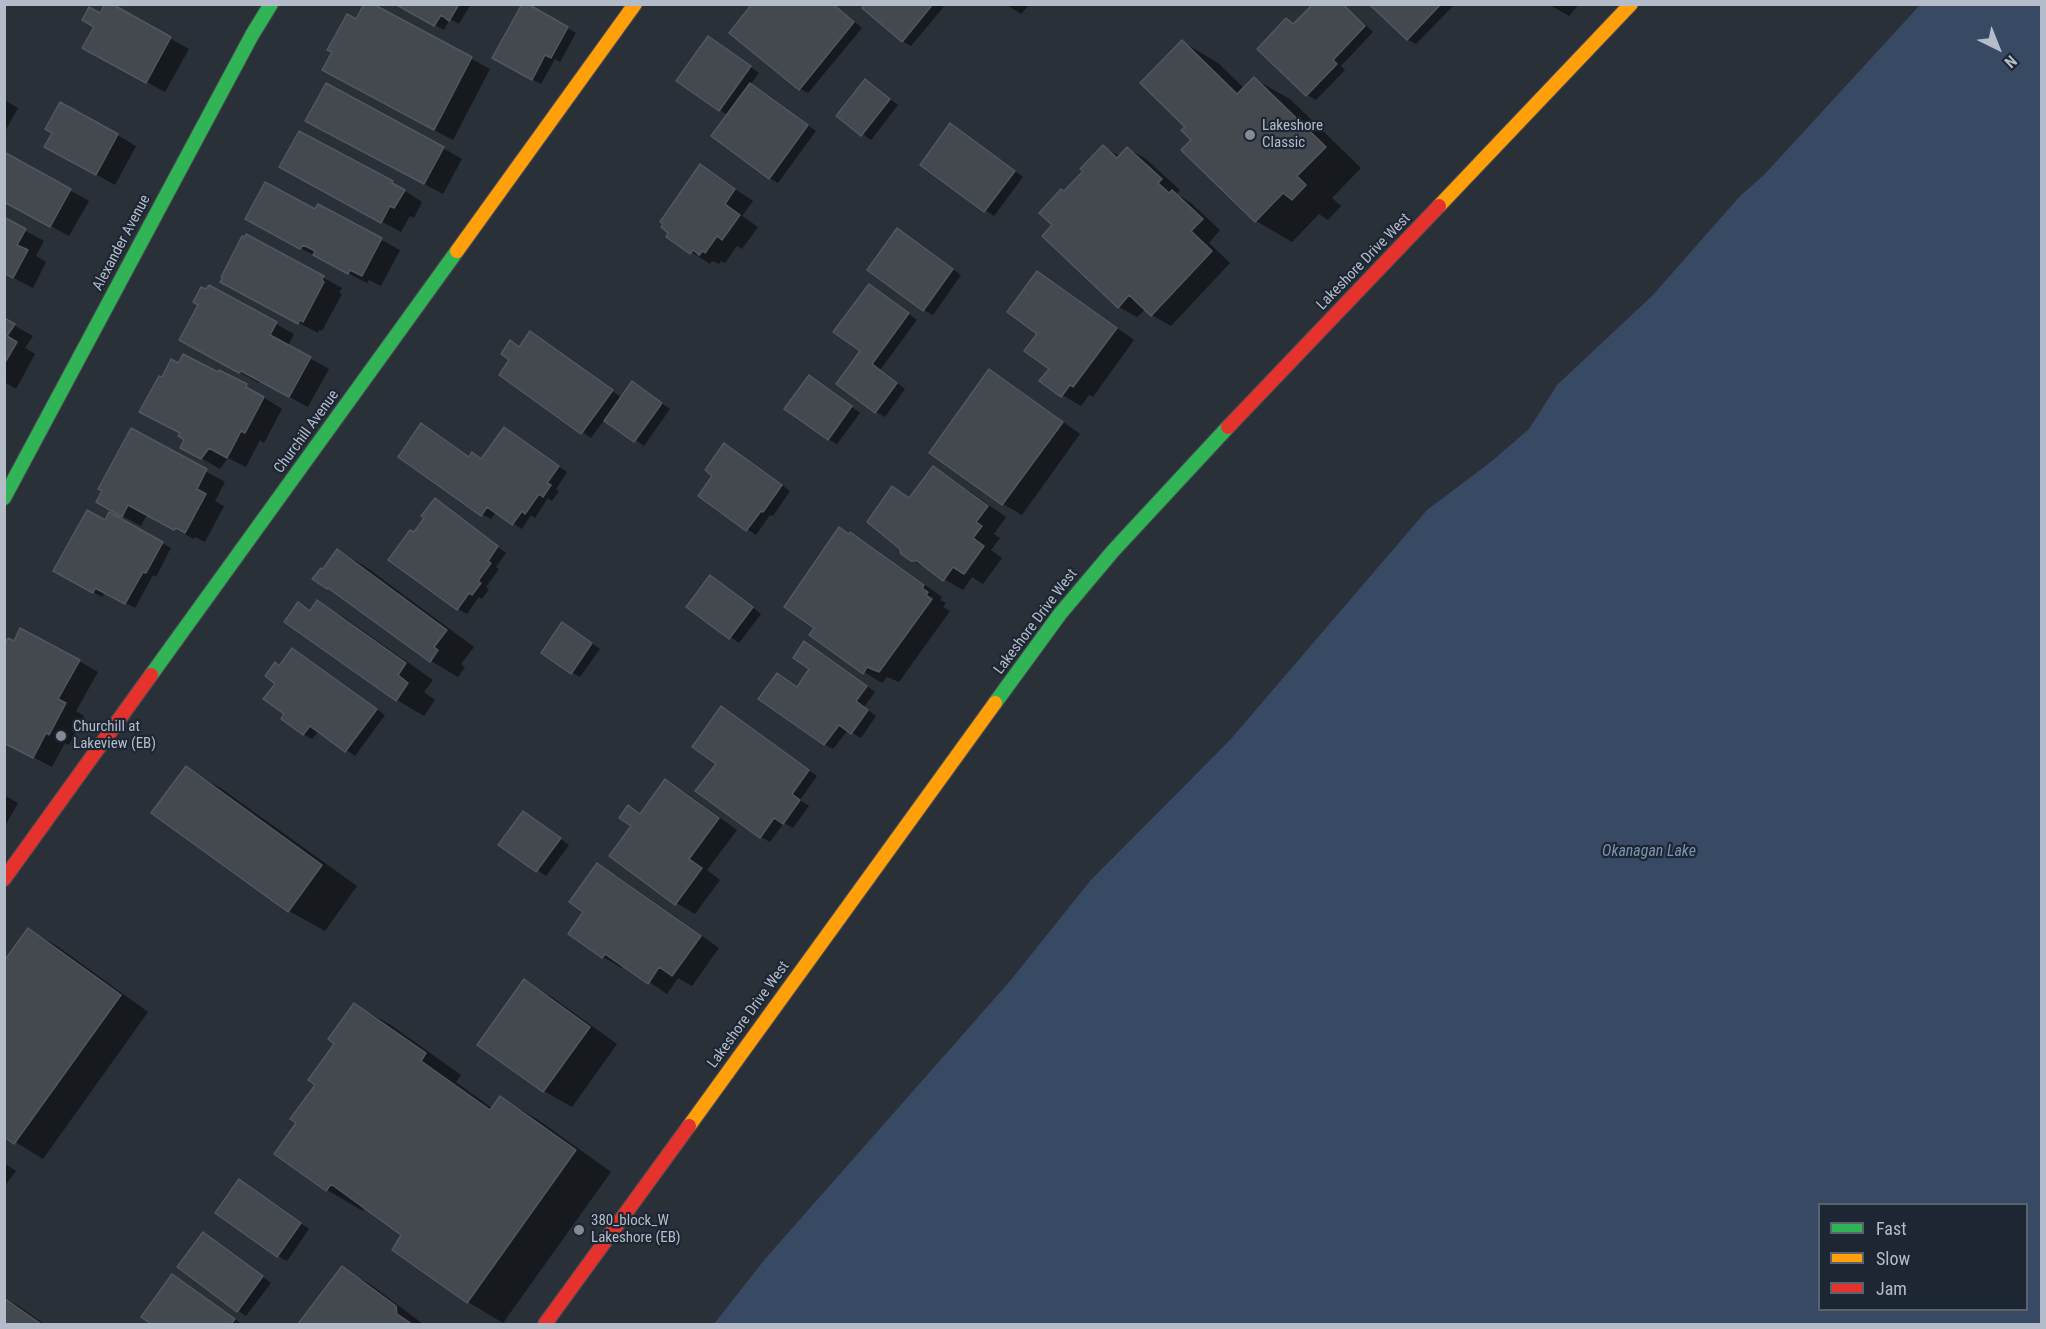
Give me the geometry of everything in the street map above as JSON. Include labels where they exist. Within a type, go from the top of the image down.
[{"type":"street","name":"Alexander Avenue","points":[[4,498],[252,35],[271,4]]},
{"type":"street","name":"Churchill Avenue","points":[[4,879],[635,4]]},
{"type":"street","name":"Lakeshore Drive West","points":[[545,1324],[1060,614],[1113,550],[1631,4]]},
{"type":"water","name":"Okanagan Lake","points":[[1920,5],[2041,5],[2041,1324],[714,1324],[765,1259],[1010,981],[1090,881],[1230,740],[1427,510],[1492,461],[1529,429],[1557,385],[1653,295],[1740,196],[1764,175]]},
{"type":"building","points":[[105,4],[112,4],[171,37],[146,83],[82,48],[94,27],[82,20],[89,7],[100,13]]},
{"type":"building","points":[[364,4],[373,4],[472,57],[434,130],[322,70],[332,52],[327,50],[347,14],[356,19]]},
{"type":"building","points":[[395,4],[459,4],[449,21],[441,15],[434,26]]},
{"type":"building","points":[[522,4],[528,4],[568,27],[551,58],[545,55],[532,80],[492,58]]},
{"type":"building","points":[[752,4],[833,4],[854,22],[799,90],[729,33]]},
{"type":"building","points":[[865,4],[933,4],[902,42],[862,8]]},
{"type":"building","points":[[1309,4],[1343,4],[1365,26],[1333,60],[1337,64],[1306,96],[1257,49],[1286,18],[1293,24],[1311,6]]},
{"type":"building","points":[[1369,4],[1441,4],[1407,40]]},
{"type":"building","points":[[708,36],[751,66],[719,111],[676,81]]},
{"type":"building","name":"Lakeshore Classic","points":[[1182,40],[1237,94],[1254,77],[1326,147],[1297,176],[1306,185],[1292,200],[1283,193],[1255,222],[1181,150],[1191,140],[1181,130],[1185,127],[1140,83]]},
{"type":"building","points":[[865,79],[890,99],[861,136],[836,116]]},
{"type":"building","points":[[326,83],[444,147],[424,184],[305,121]]},
{"type":"building","points":[[750,83],[808,125],[769,179],[711,136]]},
{"type":"building","points":[[60,102],[118,134],[96,175],[44,147],[52,133],[45,129]]},
{"type":"building","points":[[950,123],[1015,171],[984,212],[920,165]]},
{"type":"building","points":[[299,131],[393,181],[392,183],[405,190],[394,208],[390,206],[381,223],[279,167]]},
{"type":"building","points":[[1103,145],[1117,158],[1127,147],[1162,179],[1158,183],[1169,193],[1172,190],[1203,219],[1191,231],[1212,251],[1151,316],[1129,295],[1118,308],[1042,236],[1052,225],[1039,213],[1061,189],[1064,191],[1083,171],[1080,169]]},
{"type":"building","points":[[4,152],[71,189],[50,227],[4,202]]},
{"type":"building","points":[[700,164],[735,189],[725,204],[740,215],[722,240],[717,236],[705,253],[702,251],[699,255],[693,250],[690,254],[666,237],[668,233],[661,227],[663,224],[660,222]]},
{"type":"building","points":[[265,182],[315,209],[318,204],[382,238],[362,276],[350,270],[348,274],[313,255],[315,251],[303,245],[300,249],[245,219]]},
{"type":"building","points":[[4,217],[26,229],[17,245],[28,250],[13,278],[4,273]]},
{"type":"building","points":[[897,228],[953,269],[923,311],[867,270]]},
{"type":"building","points":[[246,234],[324,276],[322,280],[324,282],[303,322],[300,320],[298,324],[220,282],[242,236],[245,237]]},
{"type":"building","points":[[1037,271],[1117,328],[1073,387],[1070,385],[1061,397],[1039,381],[1049,369],[1024,351],[1037,334],[1007,312]]},
{"type":"building","points":[[869,284],[909,313],[872,364],[897,383],[875,413],[836,384],[860,351],[833,332]]},
{"type":"building","points":[[209,285],[277,322],[270,335],[311,357],[289,397],[179,340],[198,305],[193,302],[201,287],[206,289]]},
{"type":"building","points":[[4,318],[15,324],[7,336],[17,342],[4,364]]},
{"type":"building","points":[[530,331],[613,390],[581,434],[499,375],[509,360],[501,354],[510,340],[519,347]]},
{"type":"building","points":[[183,354],[247,384],[246,387],[264,397],[245,433],[241,431],[227,458],[209,448],[201,459],[180,448],[184,440],[178,436],[180,433],[139,412],[171,359],[178,363]]},
{"type":"building","points":[[989,369],[1063,422],[1002,505],[929,453]]},
{"type":"building","points":[[809,375],[852,406],[828,440],[784,409]]},
{"type":"building","points":[[632,381],[662,403],[634,442],[604,421]]},
{"type":"building","points":[[421,423],[469,457],[472,452],[481,459],[504,427],[559,466],[547,483],[551,485],[543,497],[539,494],[525,514],[522,511],[512,525],[487,507],[481,516],[398,457]]},
{"type":"building","points":[[131,428],[207,469],[197,489],[206,494],[185,533],[176,528],[174,530],[128,505],[122,517],[96,502],[102,491],[98,489]]},
{"type":"building","points":[[724,443],[782,485],[746,531],[698,496],[712,476],[705,470]]},
{"type":"building","points":[[933,466],[988,506],[976,522],[982,526],[973,538],[984,546],[964,574],[953,567],[943,581],[917,561],[911,561],[901,554],[900,549],[867,522],[892,486],[909,498]]},
{"type":"building","points":[[435,498],[498,546],[488,561],[491,563],[478,581],[481,583],[472,595],[469,593],[457,610],[388,560],[410,530],[414,532],[424,518],[421,516]]},
{"type":"building","points":[[87,510],[105,520],[109,512],[163,542],[125,604],[95,588],[93,593],[53,571]]},
{"type":"building","points":[[839,527],[849,534],[850,532],[924,585],[922,588],[928,592],[926,595],[932,599],[879,672],[867,667],[863,674],[809,635],[814,628],[784,607]]},
{"type":"building","points":[[337,549],[447,630],[434,647],[438,650],[430,662],[328,588],[312,579],[321,568],[323,569]]},
{"type":"building","points":[[710,575],[753,607],[729,639],[686,607]]},
{"type":"building","points":[[317,600],[406,663],[398,675],[408,683],[396,701],[284,622],[298,602],[310,611]]},
{"type":"building","points":[[562,622],[592,643],[571,674],[541,653]]},
{"type":"building","points":[[20,628],[80,660],[58,699],[66,703],[49,735],[46,733],[33,758],[4,743],[4,645],[8,638],[14,641]]},
{"type":"building","points":[[804,641],[867,686],[856,701],[868,710],[851,734],[839,725],[824,745],[758,699],[777,673],[797,687],[809,669],[793,658]]},
{"type":"building","points":[[292,648],[377,709],[345,752],[310,726],[303,735],[281,719],[284,714],[263,699],[275,684],[265,676],[275,662],[279,666]]},
{"type":"building","points":[[721,706],[809,770],[792,794],[800,800],[783,824],[774,818],[760,838],[695,791],[716,764],[692,747]]},
{"type":"building","points":[[186,766],[322,865],[288,912],[151,813]]},
{"type":"building","points":[[665,779],[719,818],[689,859],[702,868],[675,905],[609,856],[631,826],[619,818],[628,805],[640,814]]},
{"type":"building","points":[[523,811],[561,838],[536,872],[498,845]]},
{"type":"building","points":[[597,863],[701,936],[672,976],[659,967],[648,984],[605,954],[602,958],[568,934],[583,912],[569,902]]},
{"type":"building","points":[[28,928],[121,995],[14,1144],[4,1137],[4,961]]},
{"type":"building","points":[[524,979],[590,1027],[543,1092],[477,1045]]},
{"type":"building","points":[[354,1003],[426,1053],[421,1061],[490,1110],[500,1096],[576,1150],[467,1303],[392,1250],[401,1235],[331,1184],[326,1191],[274,1154],[296,1123],[290,1119],[315,1085],[308,1080],[334,1044],[328,1039]]},
{"type":"building","points":[[239,1179],[301,1223],[277,1257],[215,1213]]},
{"type":"building","points":[[203,1232],[263,1276],[237,1312],[177,1267]]},
{"type":"building","points":[[342,1266],[396,1306],[397,1314],[412,1324],[298,1324]]},
{"type":"building","points":[[172,1274],[235,1319],[231,1324],[151,1324],[141,1317]]},
{"type":"building","points":[[4,1298],[41,1324],[4,1324]]},
{"type":"traffic: fast","points":[[4,498],[252,35],[271,4]]},
{"type":"traffic: fast","points":[[151,675],[457,251]]},
{"type":"traffic: fast","points":[[995,703],[1060,614],[1113,551],[1228,427]]},
{"type":"traffic: slow","points":[[457,251],[635,4]]},
{"type":"traffic: slow","points":[[1439,206],[1631,4]]},
{"type":"traffic: slow","points":[[689,1126],[995,703]]},
{"type":"traffic: jam","points":[[1228,427],[1439,206]]},
{"type":"traffic: jam","points":[[4,879],[151,675]]},
{"type":"traffic: jam","points":[[545,1324],[689,1126]]},
{"type":"place","name":"Lakeshore Classic","points":[[1250,135]]},
{"type":"place","name":"Churchill at Lakeview (EB)","points":[[61,736]]},
{"type":"place","name":"380_block_W Lakeshore (EB)","points":[[579,1230]]}]
